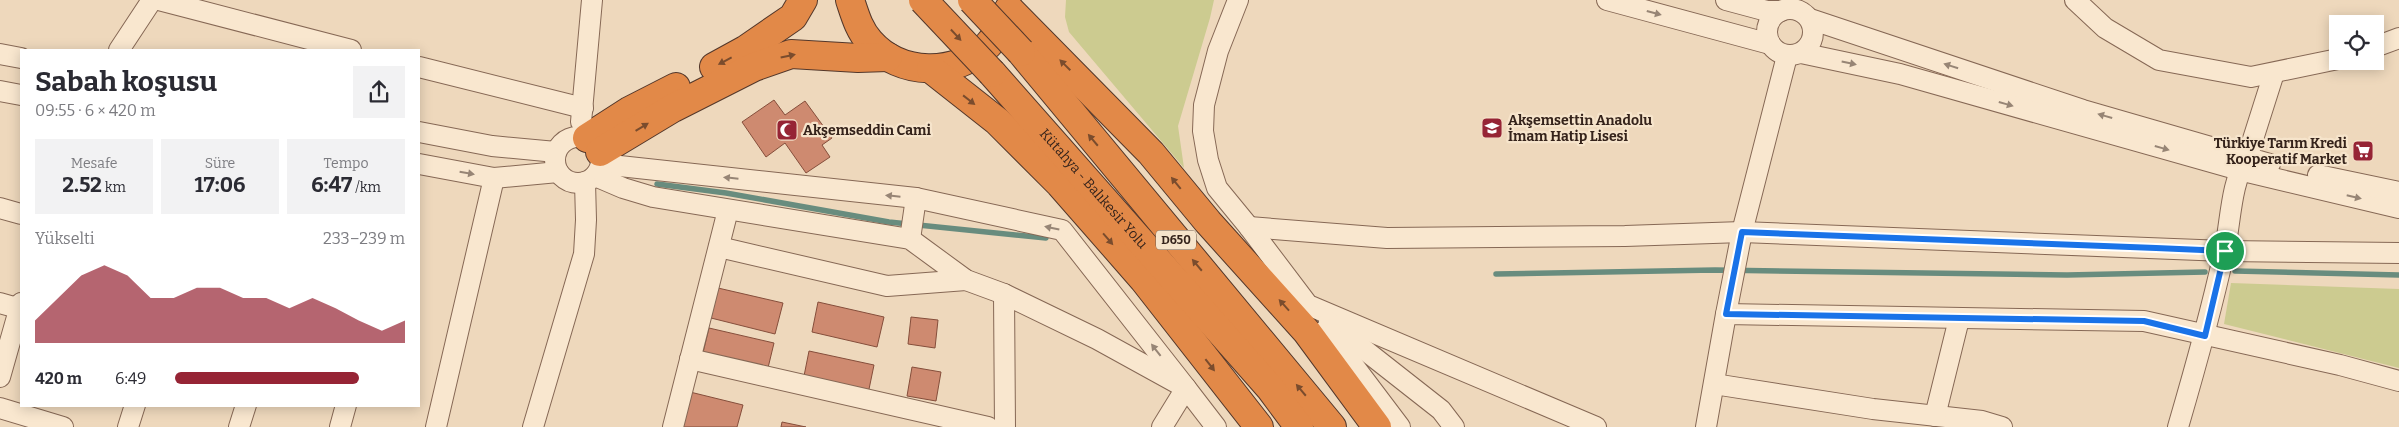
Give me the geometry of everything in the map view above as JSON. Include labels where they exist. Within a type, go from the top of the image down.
[{"type":"highway","points":[[591,158],[629,111],[745,50],[793,17],[803,0]]},
{"type":"highway","points":[[850,0],[857,22],[870,42],[888,57],[909,66],[931,69],[952,66],[971,58],[988,45],[1001,29],[1010,5],[1151,152],[1208,222],[1308,332],[1378,427]]},
{"type":"highway","name":"Kütahya - Balıkesir Yolu","points":[[923,0],[992,73],[1270,388],[1299,427]]},
{"type":"highway","name":"D650","points":[[972,0],[1020,52],[1332,427]]},
{"type":"highway","points":[[591,158],[673,108],[754,67],[782,57],[791,54],[858,58],[888,57]]},
{"type":"highway","points":[[931,69],[997,121],[1060,184],[1144,280],[1259,427]]},
{"type":"street","points":[[120,49],[152,0]]},
{"type":"street","points":[[159,0],[347,49]]},
{"type":"street","points":[[534,427],[584,254],[591,158],[583,108],[592,0]]},
{"type":"street","points":[[1607,0],[1770,44]]},
{"type":"street","points":[[1726,0],[1768,11],[1797,10],[2243,164],[2286,169],[2399,192]]},
{"type":"street","points":[[2075,0],[2106,28],[2159,60],[2250,77],[2329,61]]},
{"type":"street","points":[[1235,4],[1210,77],[1204,105],[1203,131],[1208,160],[1218,188],[1400,427]]},
{"type":"street","points":[[1797,10],[1769,22],[1767,30],[1770,44],[1774,50],[1900,74],[2243,164],[2399,208]]},
{"type":"street","points":[[1706,427],[1742,232],[1794,54],[1812,42],[1814,34],[1797,10]]},
{"type":"street","points":[[2384,44],[2399,38]]},
{"type":"street","points":[[0,54],[20,58]]},
{"type":"street","points":[[420,67],[583,108]]},
{"type":"street","points":[[2178,427],[2205,336],[2243,164],[2274,73]]},
{"type":"street","points":[[0,91],[20,95]]},
{"type":"street","points":[[420,132],[492,146],[557,162]]},
{"type":"street","points":[[591,158],[574,183],[565,179],[557,162],[562,143],[571,138],[623,188],[653,197],[910,239],[966,280],[1004,294],[1097,338],[1186,388]]},
{"type":"street","points":[[591,158],[916,198],[1062,230],[1216,427]]},
{"type":"street","points":[[420,164],[494,178],[557,162]]},
{"type":"street","points":[[436,427],[494,178]]},
{"type":"street","points":[[910,239],[916,198]]},
{"type":"street","points":[[0,208],[20,214]]},
{"type":"street","points":[[673,427],[728,210]]},
{"type":"street","points":[[1249,227],[1387,238],[1742,232],[2225,251],[2399,253]]},
{"type":"street","points":[[719,248],[887,286],[966,280]]},
{"type":"street","points":[[1004,294],[1005,427]]},
{"type":"street","points":[[0,302],[20,307]]},
{"type":"street","points":[[1308,305],[1441,410],[1454,427]]},
{"type":"street","points":[[1308,305],[1596,427]]},
{"type":"street","points":[[0,377],[20,310]]},
{"type":"street","points":[[1726,314],[2144,321],[2340,365],[2399,381]]},
{"type":"street","points":[[1935,416],[1959,319]]},
{"type":"street","points":[[690,359],[988,427]]},
{"type":"street","points":[[1714,384],[1982,421],[2002,427]]},
{"type":"street","points":[[1162,427],[1186,388]]},
{"type":"street","points":[[128,427],[134,407]]},
{"type":"street","points":[[240,427],[245,407]]},
{"type":"street","points":[[340,427],[345,407]]},
{"type":"street","points":[[0,408],[63,427]]},
{"type":"shaded area","points":[[1066,0],[1214,0],[1178,126],[1184,168],[1069,32],[1065,17]]},
{"type":"shaded area","points":[[2231,283],[2399,289],[2399,368],[2224,324]]},
{"type":"building","name":"Akşemseddin Cami","points":[[774,100],[785,115],[805,101],[832,138],[822,145],[830,157],[806,173],[785,143],[766,157],[742,122]]},
{"type":"building","points":[[718,288],[783,303],[775,334],[711,318]]},
{"type":"building","points":[[818,302],[884,317],[877,347],[812,332]]},
{"type":"building","points":[[911,317],[938,320],[935,348],[908,344]]},
{"type":"building","points":[[709,328],[774,343],[767,372],[702,357]]},
{"type":"building","points":[[809,351],[874,365],[868,394],[803,381]]},
{"type":"building","points":[[912,367],[941,372],[936,401],[907,396]]},
{"type":"building","points":[[690,392],[743,405],[737,427],[682,427]]},
{"type":"building","points":[[782,422],[806,427],[781,427]]},
{"type":"waterway","points":[[657,184],[726,193],[889,222],[1046,238]]},
{"type":"waterway","points":[[1496,274],[1715,270],[2067,275],[2205,272]]},
{"type":"waterway","points":[[2235,271],[2399,275]]},
{"type":"place","name":"Akşemsettin Anadolu İmam Hatip Lisesi","points":[[1492,128]]},
{"type":"place","name":"Akşemseddin Cami","points":[[787,130]]},
{"type":"place","name":"Türkiye Tarım Kredi Kooperatif Market","points":[[2363,151]]},
{"type":"route","points":[[1742,232],[2225,251],[2205,336],[2144,321],[1726,314],[1742,232]]}]
